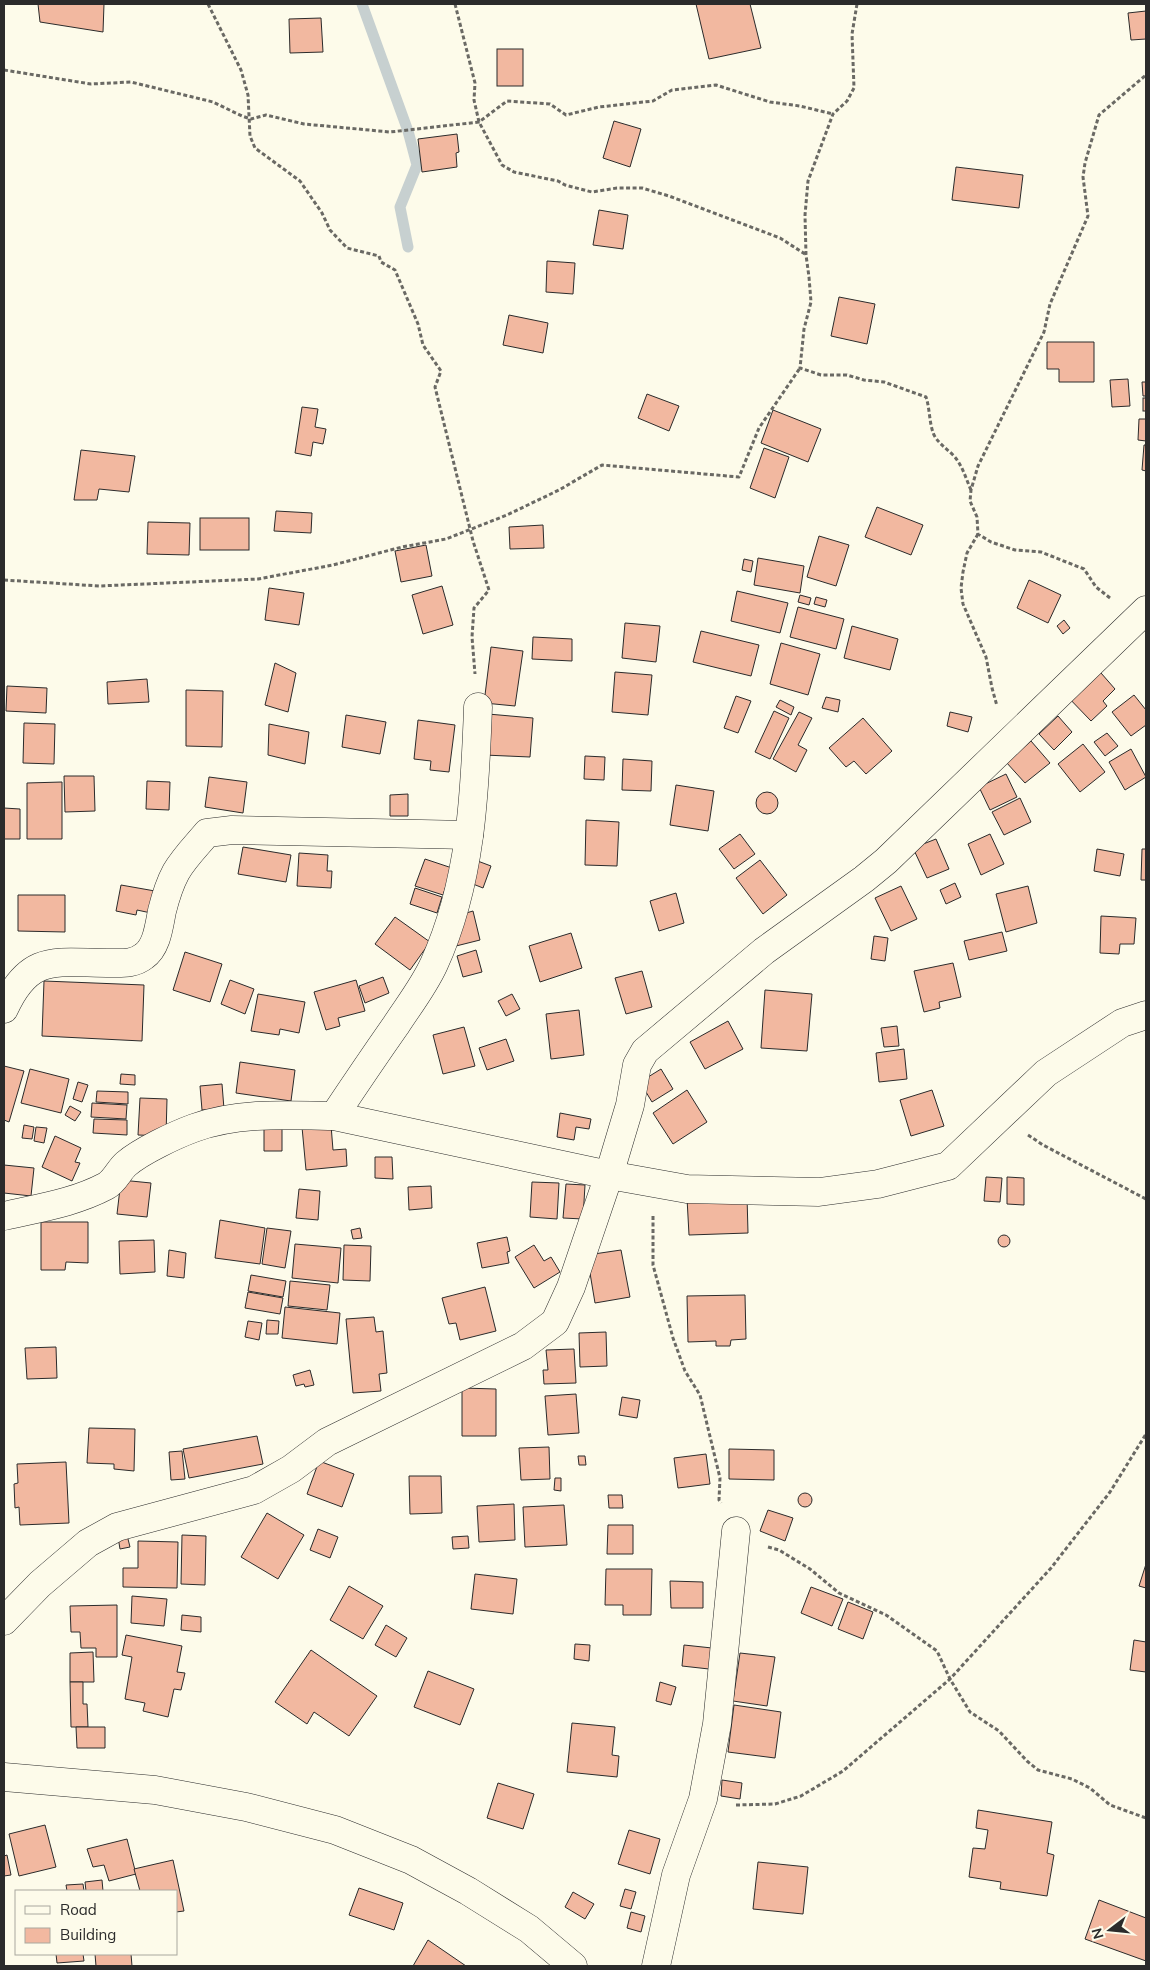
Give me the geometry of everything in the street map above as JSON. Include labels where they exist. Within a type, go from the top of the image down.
[{"type":"street","points":[[4,1621],[40,1584],[88,1543],[117,1527],[254,1490],[292,1469],[327,1442],[523,1346],[554,1322],[571,1287],[610,1175],[630,1105],[637,1064],[645,1051],[764,951],[886,861],[1146,611]]},
{"type":"street","points":[[334,1116],[419,992],[434,965],[452,919],[469,835],[475,793],[478,706]]},
{"type":"street","points":[[4,1009],[13,990],[24,975],[40,965],[59,963],[132,963],[146,956],[156,939],[164,904],[176,872],[207,833],[232,830],[469,835]]},
{"type":"street","points":[[4,1216],[81,1198],[108,1185],[126,1164],[154,1147],[194,1128],[243,1117],[289,1115],[334,1116],[610,1175],[687,1189],[819,1192],[878,1184],[948,1166],[1046,1073],[1122,1023],[1146,1015]]},
{"type":"street","points":[[656,1966],[676,1875],[703,1799],[717,1724],[736,1531]]},
{"type":"street","points":[[4,1777],[155,1790],[246,1807],[335,1830],[411,1860],[468,1891],[529,1929],[573,1966]]},
{"type":"path","points":[[208,4],[241,70],[248,95],[251,119],[250,136],[255,148],[300,181],[322,213],[330,230],[347,248],[379,256],[381,262],[395,270],[418,324],[423,345],[441,371],[436,387],[470,530],[489,590],[474,608],[472,637],[478,706]]},
{"type":"path","points":[[455,4],[475,83],[474,100],[480,122],[502,165],[514,172],[558,181],[565,186],[592,192],[617,188],[642,188],[669,196],[780,238],[806,255]]},
{"type":"path","points":[[4,580],[99,586],[258,579],[342,563],[446,539],[559,490],[602,465],[739,477],[759,428],[800,368],[804,329],[811,302],[804,215],[808,181],[833,114],[847,101],[854,88],[852,34],[857,4]]},
{"type":"path","points":[[4,70],[91,84],[131,82],[213,102],[251,119],[266,115],[304,124],[390,132],[480,122],[507,101],[550,104],[566,115],[599,107],[653,100],[672,90],[716,85],[770,102],[800,106],[833,114]]},
{"type":"path","points":[[1020,732],[997,706],[986,657],[963,604],[963,572],[968,553],[978,534],[977,517],[970,501],[971,490],[978,466],[1044,332],[1050,304],[1088,216],[1083,177],[1084,163],[1099,115],[1146,75]]},
{"type":"path","points":[[800,368],[821,375],[846,375],[864,380],[884,382],[926,396],[934,436],[943,449],[953,455],[971,490]]},
{"type":"path","points":[[978,534],[991,542],[1016,550],[1041,552],[1084,569],[1096,588],[1110,598],[1146,611]]},
{"type":"path","points":[[1032,1086],[1022,1120],[1029,1137],[1146,1199]]},
{"type":"path","points":[[644,1182],[653,1217],[653,1265],[673,1338],[685,1371],[700,1395],[720,1478],[719,1500],[736,1531],[748,1541],[779,1550],[810,1569],[839,1593],[886,1615],[937,1651],[950,1679],[970,1712],[999,1731],[1038,1770],[1072,1779],[1090,1788],[1110,1805],[1146,1818]]},
{"type":"path","points":[[703,1799],[740,1806],[775,1804],[801,1796],[843,1771],[950,1679],[1051,1568],[1110,1492],[1146,1434]]},
{"type":"building","points":[[38,4],[104,4],[103,32],[40,22]]},
{"type":"building","points":[[696,4],[750,4],[761,48],[709,59]]},
{"type":"building","points":[[1146,11],[1146,39],[1131,40],[1128,13]]},
{"type":"building","points":[[321,18],[323,52],[290,53],[289,19]]},
{"type":"building","points":[[497,49],[523,49],[523,86],[497,86]]},
{"type":"building","points":[[614,121],[641,129],[630,167],[603,158]]},
{"type":"building","points":[[457,134],[459,152],[456,153],[457,167],[422,172],[418,139]]},
{"type":"building","points":[[956,167],[1023,175],[1019,208],[952,200]]},
{"type":"building","points":[[599,210],[628,215],[623,249],[593,245]]},
{"type":"building","points":[[547,261],[575,263],[573,294],[546,292]]},
{"type":"building","points":[[839,297],[875,304],[867,344],[831,336]]},
{"type":"building","points":[[509,315],[548,323],[543,353],[503,345]]},
{"type":"building","points":[[1047,342],[1094,342],[1094,382],[1059,382],[1059,369],[1047,369]]},
{"type":"building","points":[[1128,379],[1130,406],[1112,407],[1110,380]]},
{"type":"building","points":[[1142,382],[1146,382],[1146,396],[1143,396]]},
{"type":"building","points":[[647,394],[679,406],[669,431],[638,418]]},
{"type":"building","points":[[1143,398],[1146,398],[1146,411],[1143,411]]},
{"type":"building","points":[[302,407],[318,409],[315,427],[326,429],[323,444],[313,442],[311,456],[295,453]]},
{"type":"building","points":[[773,410],[821,429],[808,462],[761,443]]},
{"type":"building","points":[[1139,419],[1146,419],[1146,441],[1138,440]]},
{"type":"building","points":[[1144,445],[1146,445],[1146,471],[1142,470]]},
{"type":"building","points":[[764,448],[789,457],[775,498],[750,488]]},
{"type":"building","points":[[81,450],[135,456],[129,492],[99,489],[97,500],[74,500]]},
{"type":"building","points":[[877,507],[923,525],[911,555],[865,537]]},
{"type":"building","points":[[276,511],[312,513],[311,533],[274,531]]},
{"type":"building","points":[[200,518],[249,518],[249,550],[200,550]]},
{"type":"building","points":[[148,522],[190,523],[189,555],[147,554]]},
{"type":"building","points":[[543,525],[544,548],[510,549],[509,527]]},
{"type":"building","points":[[819,536],[849,545],[836,586],[807,577]]},
{"type":"building","points":[[426,545],[432,576],[401,582],[395,551]]},
{"type":"building","points":[[758,558],[804,566],[800,593],[754,585]]},
{"type":"building","points":[[744,559],[753,561],[751,572],[742,570]]},
{"type":"building","points":[[1029,580],[1061,595],[1048,623],[1017,608]]},
{"type":"building","points":[[442,586],[453,625],[423,634],[412,595]]},
{"type":"building","points":[[269,588],[304,593],[299,625],[265,620]]},
{"type":"building","points":[[737,591],[788,603],[780,633],[731,621]]},
{"type":"building","points":[[800,595],[811,598],[809,605],[798,602]]},
{"type":"building","points":[[816,597],[827,600],[825,607],[814,604]]},
{"type":"building","points":[[798,607],[844,619],[836,649],[790,637]]},
{"type":"building","points":[[1064,620],[1070,628],[1063,634],[1057,626]]},
{"type":"building","points":[[625,623],[660,626],[656,662],[622,658]]},
{"type":"building","points":[[852,626],[898,639],[890,670],[844,658]]},
{"type":"building","points":[[701,631],[759,645],[751,676],[693,662]]},
{"type":"building","points":[[533,637],[572,639],[572,661],[532,659]]},
{"type":"building","points":[[781,643],[820,654],[808,695],[770,684]]},
{"type":"building","points":[[491,647],[523,651],[515,706],[484,703]]},
{"type":"building","points":[[275,663],[296,673],[288,712],[265,705]]},
{"type":"building","points":[[1094,665],[1115,689],[1103,701],[1107,706],[1091,721],[1064,693]]},
{"type":"building","points":[[615,672],[652,675],[648,715],[612,712]]},
{"type":"building","points":[[147,679],[149,702],[108,704],[107,682]]},
{"type":"building","points":[[7,686],[47,688],[46,713],[6,711]]},
{"type":"building","points":[[186,690],[223,691],[222,747],[186,746]]},
{"type":"building","points":[[1134,695],[1146,710],[1146,725],[1131,736],[1112,712]]},
{"type":"building","points":[[736,696],[751,701],[738,733],[724,728]]},
{"type":"building","points":[[826,697],[840,700],[838,712],[822,708]]},
{"type":"building","points":[[780,700],[794,707],[791,715],[776,707]]},
{"type":"building","points":[[774,711],[789,718],[770,759],[755,752]]},
{"type":"building","points":[[799,712],[812,718],[798,745],[807,750],[796,772],[773,759]]},
{"type":"building","points":[[950,712],[972,717],[968,732],[947,726]]},
{"type":"building","points":[[488,714],[533,718],[530,757],[484,755]]},
{"type":"building","points":[[346,715],[386,722],[380,754],[342,747]]},
{"type":"building","points":[[1058,716],[1072,732],[1054,750],[1039,734]]},
{"type":"building","points":[[863,718],[892,751],[866,774],[854,761],[846,767],[829,748]]},
{"type":"building","points":[[418,720],[455,725],[449,772],[430,770],[431,761],[414,759]]},
{"type":"building","points":[[24,723],[55,724],[54,764],[23,763]]},
{"type":"building","points":[[269,724],[309,732],[305,764],[268,755]]},
{"type":"building","points":[[1107,733],[1118,746],[1105,756],[1094,742]]},
{"type":"building","points":[[1031,741],[1050,763],[1025,783],[1006,762]]},
{"type":"building","points":[[1083,744],[1105,772],[1080,792],[1058,764]]},
{"type":"building","points":[[1131,749],[1146,777],[1125,790],[1109,762]]},
{"type":"building","points":[[585,756],[605,757],[604,780],[584,779]]},
{"type":"building","points":[[623,759],[652,761],[651,791],[622,790]]},
{"type":"building","points":[[1006,774],[1017,797],[990,810],[979,787]]},
{"type":"building","points":[[64,776],[94,776],[95,811],[65,812]]},
{"type":"building","points":[[209,777],[247,782],[243,813],[205,807]]},
{"type":"building","points":[[147,781],[170,782],[169,810],[146,809]]},
{"type":"building","points":[[62,782],[62,839],[27,839],[27,783]]},
{"type":"building","points":[[676,785],[714,791],[708,831],[670,825]]},
{"type":"building","points":[[767,792],[775,795],[778,803],[775,811],[767,814],[759,811],[756,803],[759,795]]},
{"type":"building","points":[[408,794],[408,816],[390,816],[390,795]]},
{"type":"building","points":[[1020,798],[1031,822],[1004,835],[992,812]]},
{"type":"building","points":[[4,808],[20,809],[20,839],[4,839]]},
{"type":"building","points":[[586,820],[619,822],[617,866],[585,865]]},
{"type":"building","points":[[740,834],[755,854],[734,869],[719,849]]},
{"type":"building","points":[[990,834],[1004,864],[981,875],[968,844]]},
{"type":"building","points":[[936,839],[949,869],[927,878],[913,848]]},
{"type":"building","points":[[243,847],[291,855],[286,882],[238,874]]},
{"type":"building","points":[[1097,849],[1124,854],[1120,876],[1094,871]]},
{"type":"building","points":[[1142,849],[1146,849],[1146,880],[1141,880]]},
{"type":"building","points":[[299,853],[328,855],[327,871],[332,871],[331,888],[297,886]]},
{"type":"building","points":[[425,859],[452,868],[443,895],[415,886]]},
{"type":"building","points":[[475,860],[491,866],[483,888],[468,882]]},
{"type":"building","points":[[760,860],[787,895],[763,914],[736,878]]},
{"type":"building","points":[[955,883],[961,897],[946,904],[940,890]]},
{"type":"building","points":[[121,885],[155,891],[151,913],[137,910],[136,915],[116,911]]},
{"type":"building","points":[[901,886],[917,919],[891,931],[875,898]]},
{"type":"building","points":[[1028,886],[1037,923],[1006,932],[996,894]]},
{"type":"building","points":[[415,888],[442,897],[437,913],[410,904]]},
{"type":"building","points":[[676,893],[684,923],[659,931],[650,901]]},
{"type":"building","points":[[18,895],[65,895],[65,932],[18,931]]},
{"type":"building","points":[[473,911],[480,940],[456,946],[449,918]]},
{"type":"building","points":[[1101,916],[1136,918],[1134,944],[1120,944],[1119,954],[1100,953]]},
{"type":"building","points":[[395,917],[430,942],[410,970],[375,944]]},
{"type":"building","points":[[1002,932],[1007,951],[969,960],[964,941]]},
{"type":"building","points":[[571,933],[582,968],[540,982],[529,946]]},
{"type":"building","points":[[874,936],[888,938],[885,961],[871,959]]},
{"type":"building","points":[[476,950],[482,972],[463,977],[457,956]]},
{"type":"building","points":[[185,952],[222,964],[210,1002],[173,990]]},
{"type":"building","points":[[953,963],[961,997],[939,1002],[940,1008],[924,1012],[914,971]]},
{"type":"building","points":[[642,971],[652,1007],[626,1014],[615,978]]},
{"type":"building","points":[[383,977],[389,993],[365,1003],[359,986]]},
{"type":"building","points":[[230,980],[254,989],[245,1014],[221,1004]]},
{"type":"building","points":[[356,980],[365,1011],[338,1018],[340,1026],[326,1030],[314,992]]},
{"type":"building","points":[[44,981],[144,985],[142,1041],[42,1036]]},
{"type":"building","points":[[765,990],[812,994],[807,1051],[761,1048]]},
{"type":"building","points":[[258,994],[305,1002],[299,1033],[280,1029],[279,1035],[251,1031]]},
{"type":"building","points":[[512,994],[520,1009],[506,1016],[498,1001]]},
{"type":"building","points":[[579,1010],[584,1055],[551,1059],[546,1014]]},
{"type":"building","points":[[728,1021],[743,1049],[705,1069],[690,1042]]},
{"type":"building","points":[[897,1026],[899,1046],[884,1047],[881,1028]]},
{"type":"building","points":[[464,1027],[475,1066],[443,1074],[433,1035]]},
{"type":"building","points":[[506,1039],[514,1061],[487,1070],[479,1048]]},
{"type":"building","points":[[904,1049],[907,1079],[879,1082],[876,1053]]},
{"type":"building","points":[[240,1062],[295,1070],[291,1101],[236,1093]]},
{"type":"building","points":[[4,1066],[24,1071],[9,1122],[4,1120]]},
{"type":"building","points":[[30,1069],[69,1079],[61,1113],[21,1103]]},
{"type":"building","points":[[661,1069],[673,1089],[652,1102],[640,1082]]},
{"type":"building","points":[[121,1074],[135,1075],[135,1085],[120,1084]]},
{"type":"building","points":[[78,1082],[88,1085],[82,1102],[73,1099]]},
{"type":"building","points":[[222,1084],[224,1109],[202,1110],[200,1086]]},
{"type":"building","points":[[687,1090],[707,1122],[673,1144],[653,1113]]},
{"type":"building","points":[[932,1090],[944,1126],[911,1136],[900,1100]]},
{"type":"building","points":[[97,1091],[128,1092],[128,1104],[96,1102]]},
{"type":"building","points":[[140,1098],[167,1099],[166,1136],[138,1135]]},
{"type":"building","points":[[92,1103],[127,1105],[126,1119],[91,1117]]},
{"type":"building","points":[[70,1106],[81,1112],[75,1121],[65,1115]]},
{"type":"building","points":[[560,1113],[591,1119],[589,1129],[576,1127],[574,1140],[557,1137]]},
{"type":"building","points":[[94,1119],[127,1120],[127,1135],[93,1133]]},
{"type":"building","points":[[24,1125],[34,1127],[32,1139],[22,1138]]},
{"type":"building","points":[[331,1125],[333,1150],[346,1149],[347,1166],[306,1170],[302,1127]]},
{"type":"building","points":[[36,1127],[47,1128],[44,1143],[34,1141]]},
{"type":"building","points":[[282,1127],[282,1151],[264,1151],[264,1128]]},
{"type":"building","points":[[55,1136],[81,1148],[75,1162],[80,1163],[72,1181],[42,1167]]},
{"type":"building","points":[[375,1157],[392,1157],[393,1179],[375,1178]]},
{"type":"building","points":[[4,1165],[34,1168],[31,1196],[4,1193]]},
{"type":"building","points":[[986,1177],[1002,1178],[1000,1202],[984,1201]]},
{"type":"building","points":[[1007,1177],[1024,1178],[1024,1205],[1007,1204]]},
{"type":"building","points":[[121,1180],[151,1183],[147,1217],[117,1214]]},
{"type":"building","points":[[532,1182],[559,1183],[557,1219],[530,1217]]},
{"type":"building","points":[[566,1184],[585,1185],[583,1219],[563,1218]]},
{"type":"building","points":[[431,1186],[432,1208],[409,1210],[408,1187]]},
{"type":"building","points":[[299,1189],[320,1191],[318,1220],[296,1218]]},
{"type":"building","points":[[747,1196],[748,1233],[689,1235],[687,1198]]},
{"type":"building","points":[[220,1220],[265,1228],[260,1264],[215,1258]]},
{"type":"building","points":[[41,1222],[88,1222],[88,1263],[66,1262],[65,1270],[41,1270]]},
{"type":"building","points":[[267,1228],[291,1231],[285,1268],[262,1264]]},
{"type":"building","points":[[360,1228],[362,1238],[353,1239],[351,1230]]},
{"type":"building","points":[[1004,1235],[1010,1241],[1004,1247],[998,1241]]},
{"type":"building","points":[[507,1237],[510,1251],[507,1252],[509,1263],[482,1268],[477,1243]]},
{"type":"building","points":[[154,1240],[155,1272],[120,1274],[119,1241]]},
{"type":"building","points":[[295,1244],[341,1248],[338,1283],[292,1278]]},
{"type":"building","points":[[344,1245],[371,1246],[370,1281],[343,1280]]},
{"type":"building","points":[[534,1245],[544,1261],[551,1257],[560,1272],[534,1288],[515,1257]]},
{"type":"building","points":[[169,1250],[186,1253],[184,1278],[167,1276]]},
{"type":"building","points":[[621,1250],[630,1297],[595,1303],[587,1255]]},
{"type":"building","points":[[251,1275],[286,1281],[283,1297],[248,1291]]},
{"type":"building","points":[[290,1281],[330,1285],[327,1310],[288,1306]]},
{"type":"building","points":[[485,1287],[496,1331],[460,1340],[456,1323],[449,1324],[442,1298]]},
{"type":"building","points":[[248,1292],[283,1298],[280,1314],[245,1308]]},
{"type":"building","points":[[745,1295],[746,1339],[731,1340],[730,1346],[716,1346],[716,1341],[688,1342],[687,1296]]},
{"type":"building","points":[[285,1307],[340,1313],[337,1344],[282,1338]]},
{"type":"building","points":[[374,1317],[376,1332],[383,1331],[387,1373],[379,1374],[381,1391],[353,1393],[346,1319]]},
{"type":"building","points":[[267,1320],[279,1321],[278,1334],[266,1334]]},
{"type":"building","points":[[248,1321],[262,1323],[259,1340],[245,1337]]},
{"type":"building","points":[[606,1332],[607,1366],[580,1367],[579,1333]]},
{"type":"building","points":[[56,1347],[57,1378],[27,1379],[25,1348]]},
{"type":"building","points":[[574,1349],[576,1383],[544,1384],[543,1370],[548,1370],[546,1350]]},
{"type":"building","points":[[310,1370],[314,1385],[305,1387],[304,1384],[296,1386],[293,1375]]},
{"type":"building","points":[[462,1388],[496,1389],[496,1436],[462,1436]]},
{"type":"building","points":[[576,1394],[579,1433],[548,1435],[545,1396]]},
{"type":"building","points":[[622,1397],[640,1400],[637,1418],[619,1415]]},
{"type":"building","points":[[89,1428],[135,1429],[134,1471],[114,1469],[114,1464],[87,1463]]},
{"type":"building","points":[[257,1436],[263,1464],[189,1478],[183,1449]]},
{"type":"building","points":[[549,1447],[550,1479],[521,1480],[519,1448]]},
{"type":"building","points":[[729,1449],[774,1450],[774,1480],[729,1479]]},
{"type":"building","points":[[182,1451],[185,1479],[171,1480],[169,1452]]},
{"type":"building","points":[[706,1454],[710,1484],[678,1488],[674,1458]]},
{"type":"building","points":[[578,1456],[585,1456],[586,1465],[579,1465]]},
{"type":"building","points":[[319,1461],[354,1474],[342,1507],[307,1494]]},
{"type":"building","points":[[66,1462],[69,1523],[20,1525],[19,1507],[15,1508],[14,1484],[18,1483],[17,1464]]},
{"type":"building","points":[[409,1476],[441,1476],[442,1513],[410,1514]]},
{"type":"building","points":[[555,1478],[561,1478],[561,1491],[554,1490]]},
{"type":"building","points":[[805,1493],[810,1495],[812,1500],[810,1505],[805,1507],[800,1505],[798,1500],[800,1495]]},
{"type":"building","points":[[608,1495],[622,1495],[623,1508],[609,1508]]},
{"type":"building","points":[[514,1504],[515,1540],[479,1542],[477,1506]]},
{"type":"building","points":[[564,1505],[567,1545],[525,1547],[523,1507]]},
{"type":"building","points":[[768,1510],[793,1518],[785,1541],[760,1531]]},
{"type":"building","points":[[267,1513],[304,1535],[278,1579],[241,1557]]},
{"type":"building","points":[[608,1525],[633,1525],[633,1554],[607,1554]]},
{"type":"building","points":[[318,1529],[338,1537],[330,1558],[310,1550]]},
{"type":"building","points":[[127,1535],[130,1547],[120,1549],[118,1537]]},
{"type":"building","points":[[182,1535],[206,1536],[205,1585],[181,1584]]},
{"type":"building","points":[[468,1536],[469,1548],[453,1549],[452,1537]]},
{"type":"building","points":[[138,1541],[178,1542],[177,1588],[123,1587],[123,1568],[138,1568]]},
{"type":"building","points":[[1146,1564],[1146,1588],[1139,1586]]},
{"type":"building","points":[[606,1569],[652,1569],[651,1615],[623,1615],[623,1605],[605,1605]]},
{"type":"building","points":[[475,1574],[517,1579],[513,1614],[471,1609]]},
{"type":"building","points":[[670,1581],[703,1582],[703,1608],[671,1608]]},
{"type":"building","points":[[349,1586],[383,1606],[363,1639],[330,1620]]},
{"type":"building","points":[[811,1587],[843,1599],[832,1626],[801,1613]]},
{"type":"building","points":[[132,1596],[167,1599],[164,1626],[131,1623]]},
{"type":"building","points":[[848,1602],[873,1612],[863,1639],[838,1629]]},
{"type":"building","points":[[117,1605],[117,1657],[96,1657],[96,1648],[81,1648],[80,1632],[71,1632],[70,1606]]},
{"type":"building","points":[[182,1615],[201,1617],[201,1632],[181,1630]]},
{"type":"building","points":[[386,1625],[407,1638],[396,1657],[375,1645]]},
{"type":"building","points":[[126,1635],[182,1646],[177,1672],[185,1673],[181,1690],[174,1689],[168,1717],[143,1711],[145,1703],[125,1699],[132,1657],[122,1655]]},
{"type":"building","points":[[1134,1640],[1146,1642],[1146,1672],[1130,1670]]},
{"type":"building","points":[[575,1644],[590,1645],[589,1661],[574,1659]]},
{"type":"building","points":[[684,1645],[712,1648],[709,1669],[682,1666]]},
{"type":"building","points":[[311,1650],[377,1696],[349,1736],[314,1712],[307,1724],[275,1702]]},
{"type":"building","points":[[93,1652],[94,1682],[70,1682],[70,1653]]},
{"type":"building","points":[[740,1653],[775,1657],[767,1706],[733,1701]]},
{"type":"building","points":[[428,1671],[474,1689],[460,1725],[414,1707]]},
{"type":"building","points":[[70,1682],[83,1682],[83,1704],[87,1704],[88,1727],[71,1727]]},
{"type":"building","points":[[660,1682],[676,1687],[671,1705],[656,1701]]},
{"type":"building","points":[[734,1705],[781,1712],[775,1758],[728,1752]]},
{"type":"building","points":[[572,1723],[615,1727],[612,1755],[619,1756],[617,1777],[567,1772]]},
{"type":"building","points":[[76,1727],[105,1727],[105,1748],[77,1748]]},
{"type":"building","points":[[722,1780],[742,1783],[740,1799],[721,1796]]},
{"type":"building","points":[[498,1783],[534,1794],[523,1829],[487,1818]]},
{"type":"building","points":[[978,1810],[1052,1822],[1047,1853],[1054,1855],[1047,1896],[1000,1889],[1001,1882],[969,1877],[973,1848],[985,1849],[988,1830],[976,1828]]},
{"type":"building","points":[[45,1825],[56,1867],[19,1876],[9,1834]]},
{"type":"building","points":[[629,1830],[660,1839],[650,1874],[618,1864]]},
{"type":"building","points":[[127,1839],[136,1874],[109,1881],[104,1865],[93,1867],[87,1849]]},
{"type":"building","points":[[7,1855],[11,1875],[4,1876],[4,1856]]},
{"type":"building","points":[[173,1860],[184,1911],[178,1912],[178,1890],[140,1890],[134,1869]]},
{"type":"building","points":[[758,1862],[808,1867],[803,1914],[753,1909]]},
{"type":"building","points":[[102,1880],[103,1890],[86,1890],[85,1882]]},
{"type":"building","points":[[83,1884],[84,1890],[67,1890],[66,1885]]},
{"type":"building","points":[[359,1888],[403,1903],[394,1930],[349,1915]]},
{"type":"building","points":[[625,1889],[636,1892],[631,1909],[620,1906]]},
{"type":"building","points":[[573,1892],[594,1904],[585,1919],[565,1907]]},
{"type":"building","points":[[1099,1900],[1146,1918],[1146,1961],[1085,1939]]},
{"type":"building","points":[[631,1912],[645,1916],[641,1932],[627,1928]]},
{"type":"building","points":[[428,1940],[466,1966],[413,1966]]},
{"type":"building","points":[[56,1955],[83,1955],[84,1961],[57,1963]]},
{"type":"building","points":[[95,1955],[131,1955],[132,1966],[96,1966]]},
{"type":"waterway","points":[[362,4],[408,131],[417,165],[400,207],[408,247]]}]
